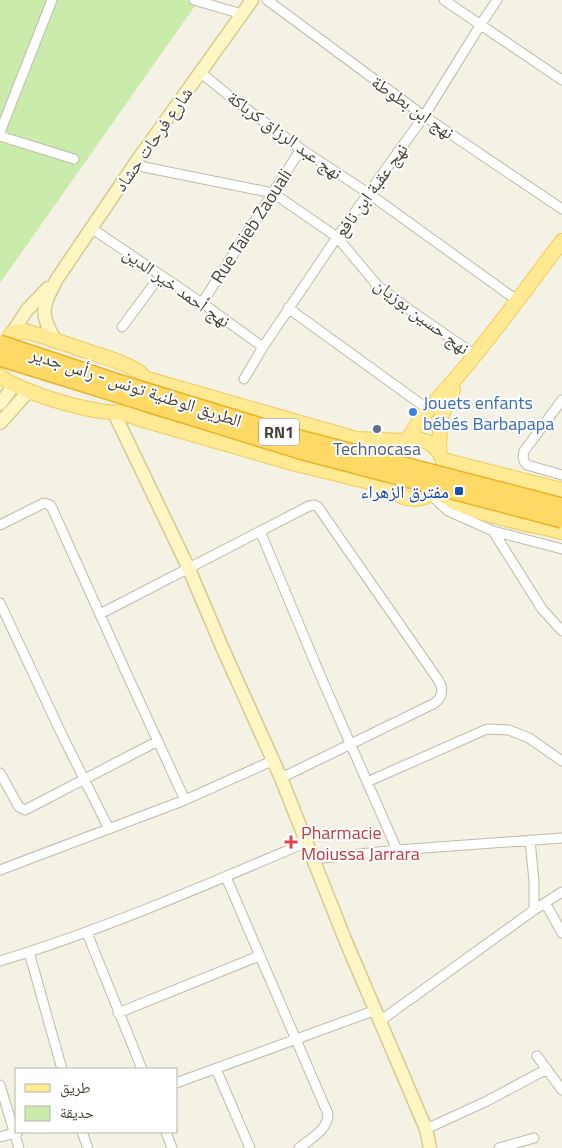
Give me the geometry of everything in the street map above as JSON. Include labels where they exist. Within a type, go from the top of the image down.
[{"type":"highway","name":"الطريق الوطنية تونس - رأس جدير","points":[[6,335],[122,384],[303,439],[562,506]]},
{"type":"highway","name":"الطريق الوطنية تونس - رأس جدير","points":[[0,356],[300,452],[562,520]]},
{"type":"main road","points":[[390,487],[385,477],[384,466],[387,456],[394,447],[405,440],[462,372],[562,241]]},
{"type":"main road","points":[[0,356],[6,335],[24,331],[136,370],[144,378],[147,388],[144,400],[135,409],[118,413],[70,404],[29,391],[0,376]]},
{"type":"main road","points":[[462,372],[442,414],[439,428],[444,476],[433,492],[467,507],[562,532]]},
{"type":"main road","name":"RN1","points":[[144,378],[356,440],[416,439],[425,441],[433,445],[441,455]]},
{"type":"main road","name":"RN1","points":[[118,413],[296,464],[390,487],[395,492],[409,499],[416,499],[433,492]]},
{"type":"main road","points":[[441,455],[562,490]]},
{"type":"street","points":[[52,0],[0,131],[74,159]]},
{"type":"street","points":[[194,0],[242,14]]},
{"type":"street","name":"شارع فرحات حشاد","points":[[57,279],[134,165],[252,0]]},
{"type":"street","name":"نهج ابن بطوطة","points":[[267,0],[424,116],[562,209]]},
{"type":"street","points":[[444,0],[562,80]]},
{"type":"street","name":"نهج عقبة ابن نافع","points":[[244,379],[262,347],[336,237],[391,164],[424,116],[480,24],[498,0]]},
{"type":"street","name":"نهج عبد الرزاق كرباكة","points":[[200,72],[301,149],[368,193],[518,301]]},
{"type":"street","name":"Rue Taieb Zaouali","points":[[202,303],[301,149]]},
{"type":"street","name":"نهج حسين بوزيان","points":[[134,165],[273,192],[336,237],[377,285],[475,355]]},
{"type":"street","name":"نهج أحمد خير الدين","points":[[92,228],[202,303],[262,347]]},
{"type":"street","points":[[122,327],[160,276]]},
{"type":"street","points":[[6,335],[26,310],[57,279]]},
{"type":"street","points":[[56,341],[46,324],[44,311],[47,299],[57,279]]},
{"type":"street","points":[[288,308],[429,410]]},
{"type":"street","points":[[0,404],[14,384]]},
{"type":"street","points":[[0,423],[29,391]]},
{"type":"street","points":[[562,400],[524,451],[523,457],[523,461],[527,465],[562,475]]},
{"type":"street","points":[[118,413],[274,760],[344,937],[426,1129],[430,1148]]},
{"type":"street","points":[[433,492],[448,511],[493,531],[562,549]]},
{"type":"street","points":[[0,525],[44,503],[50,505],[185,800]]},
{"type":"street","points":[[100,614],[309,506],[318,508],[441,685],[440,699],[281,778]]},
{"type":"street","points":[[260,531],[318,670],[397,850]]},
{"type":"street","points":[[493,531],[542,609],[562,631]]},
{"type":"street","points":[[0,603],[109,829]]},
{"type":"street","points":[[367,782],[486,730],[508,730],[529,738],[562,761]]},
{"type":"street","points":[[0,773],[19,807],[24,810],[158,741]]},
{"type":"street","points":[[0,870],[185,800],[274,760]]},
{"type":"street","points":[[314,859],[397,850],[562,838]]},
{"type":"street","points":[[530,840],[534,881],[534,910]]},
{"type":"street","points":[[0,961],[87,932],[226,877],[307,842]]},
{"type":"street","points":[[226,877],[328,1114],[326,1124],[299,1148]]},
{"type":"street","points":[[178,1082],[216,1070],[296,1039],[378,1016],[562,892]]},
{"type":"street","points":[[546,904],[562,933]]},
{"type":"street","points":[[87,932],[142,1068]]},
{"type":"street","points":[[29,952],[62,1068]]},
{"type":"street","points":[[118,1013],[259,956]]},
{"type":"street","points":[[537,1056],[562,1090]]},
{"type":"street","points":[[426,1129],[487,1101],[547,1069]]},
{"type":"street","points":[[216,1070],[250,1148]]},
{"type":"street","points":[[0,1085],[15,1126]]},
{"type":"street","points":[[0,1137],[15,1133]]},
{"type":"street","points":[[17,1133],[19,1148]]},
{"type":"street","points":[[82,1133],[88,1148]]},
{"type":"street","points":[[166,1133],[172,1148]]},
{"type":"street","points":[[499,1148],[534,1138]]},
{"type":"green space","points":[[0,0],[185,0],[197,3],[0,283]]},
{"type":"place","name":"Jouets enfants bébés Barbapapa","points":[[413,412]]},
{"type":"place","name":"Technocasa","points":[[377,429]]},
{"type":"place","name":"مفترق الزهراء","points":[[459,491]]},
{"type":"place","name":"Pharmacie Moiussa Jarrara","points":[[291,842]]}]
